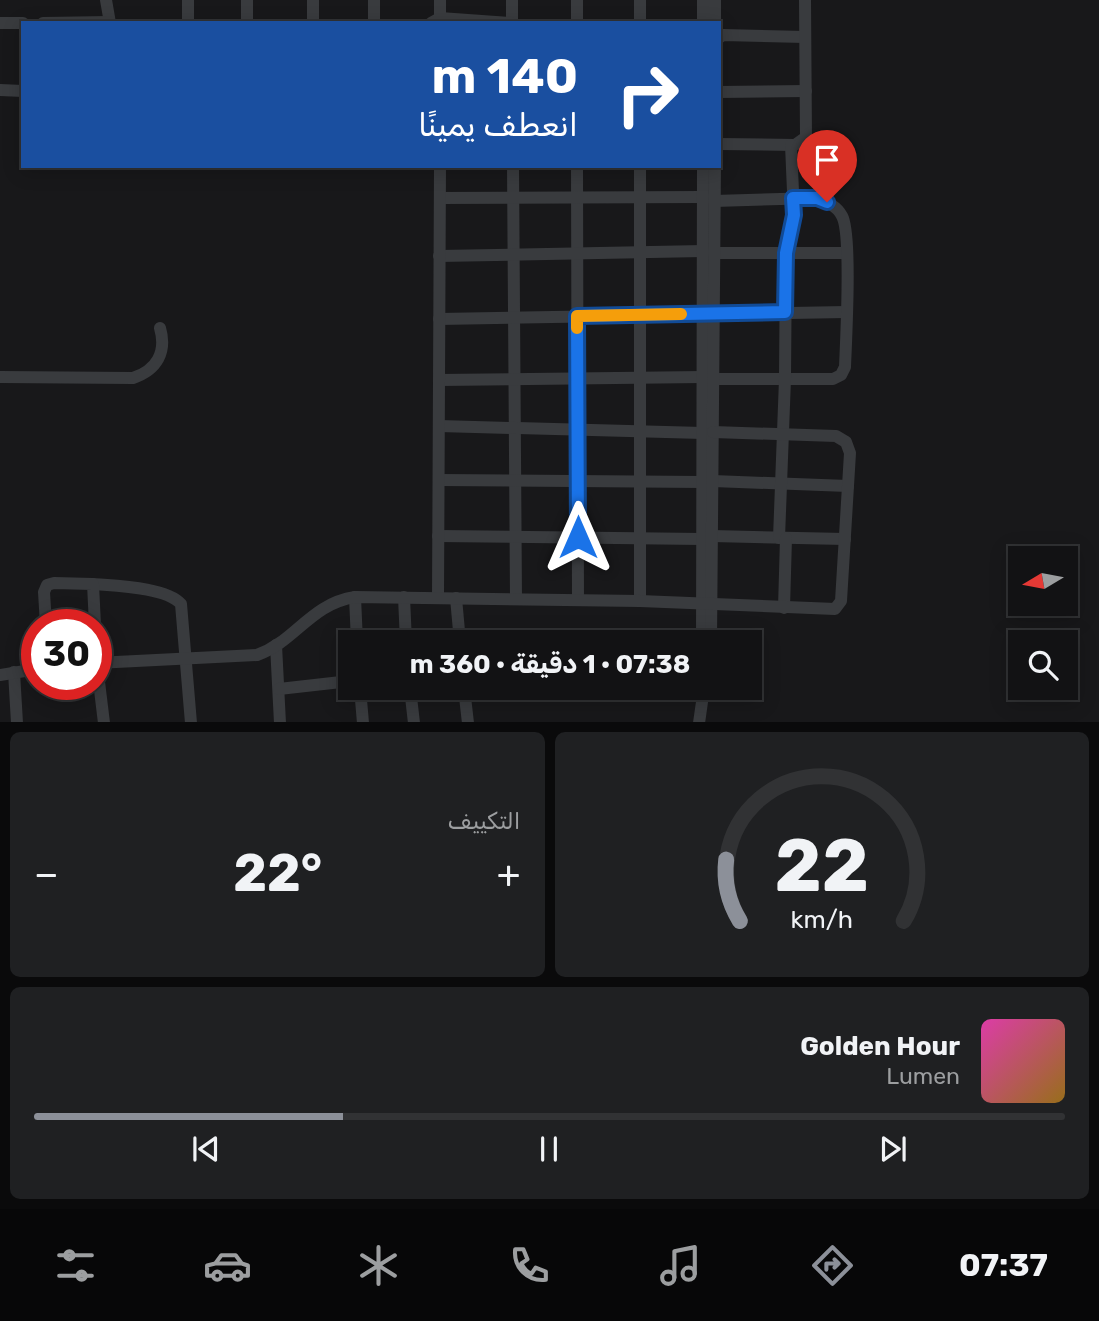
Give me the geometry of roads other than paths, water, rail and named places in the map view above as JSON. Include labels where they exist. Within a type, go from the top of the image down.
[{"type":"street","points":[[106,0],[110,21]]},
{"type":"street","points":[[188,0],[188,21]]},
{"type":"street","points":[[247,0],[247,21]]},
{"type":"street","points":[[313,0],[313,21]]},
{"type":"street","points":[[374,0],[374,21]]},
{"type":"street","points":[[437,21],[440,0]]},
{"type":"street","points":[[511,21],[512,0]]},
{"type":"street","points":[[577,0],[577,21]]},
{"type":"street","points":[[640,0],[640,21]]},
{"type":"street","points":[[703,0],[703,21]]},
{"type":"street","points":[[715,0],[715,21]]},
{"type":"street","points":[[721,144],[791,145],[806,137],[805,0]]},
{"type":"street","points":[[0,23],[21,23]]},
{"type":"street","points":[[721,35],[806,37]]},
{"type":"street","points":[[0,90],[21,91]]},
{"type":"street","points":[[721,92],[806,91]]},
{"type":"street","points":[[784,608],[781,483],[786,253],[794,215],[791,145]]},
{"type":"street","points":[[438,597],[440,168]]},
{"type":"street","points":[[513,168],[516,599]]},
{"type":"street","points":[[577,168],[578,600]]},
{"type":"street","points":[[640,168],[640,601]]},
{"type":"street","points":[[703,168],[709,199],[707,603],[704,630]]},
{"type":"street","points":[[709,199],[715,168]]},
{"type":"street","points":[[439,380],[833,379],[841,375],[845,367],[847,253],[846,227],[836,208],[817,198],[440,198]]},
{"type":"street","points":[[439,256],[640,252],[847,253]]},
{"type":"street","points":[[439,319],[846,312]]},
{"type":"street","points":[[0,377],[133,377],[143,374],[159,359],[163,349],[160,327]]},
{"type":"street","points":[[112,662],[246,656],[264,652],[276,646],[322,608],[342,599],[355,597],[640,601],[828,611],[838,607],[841,601],[850,453],[842,439],[782,434],[439,426]]},
{"type":"street","points":[[439,480],[848,486]]},
{"type":"street","points":[[438,536],[845,539]]},
{"type":"street","points":[[45,609],[44,592],[47,585],[54,583],[128,587],[176,599],[181,604],[183,613],[191,722]]},
{"type":"street","points":[[93,584],[94,609]]},
{"type":"street","points":[[355,597],[356,630]]},
{"type":"street","points":[[404,597],[405,630]]},
{"type":"street","points":[[456,598],[459,630]]},
{"type":"street","points":[[707,603],[710,630]]},
{"type":"street","points":[[276,646],[280,722]]},
{"type":"street","points":[[0,674],[21,671]]},
{"type":"street","points":[[14,672],[17,722]]},
{"type":"street","points":[[279,690],[338,683]]},
{"type":"street","points":[[101,700],[104,722]]},
{"type":"street","points":[[361,700],[363,722]]},
{"type":"street","points":[[411,700],[414,722]]},
{"type":"street","points":[[465,700],[468,722]]},
{"type":"street","points":[[699,722],[702,700]]}]
